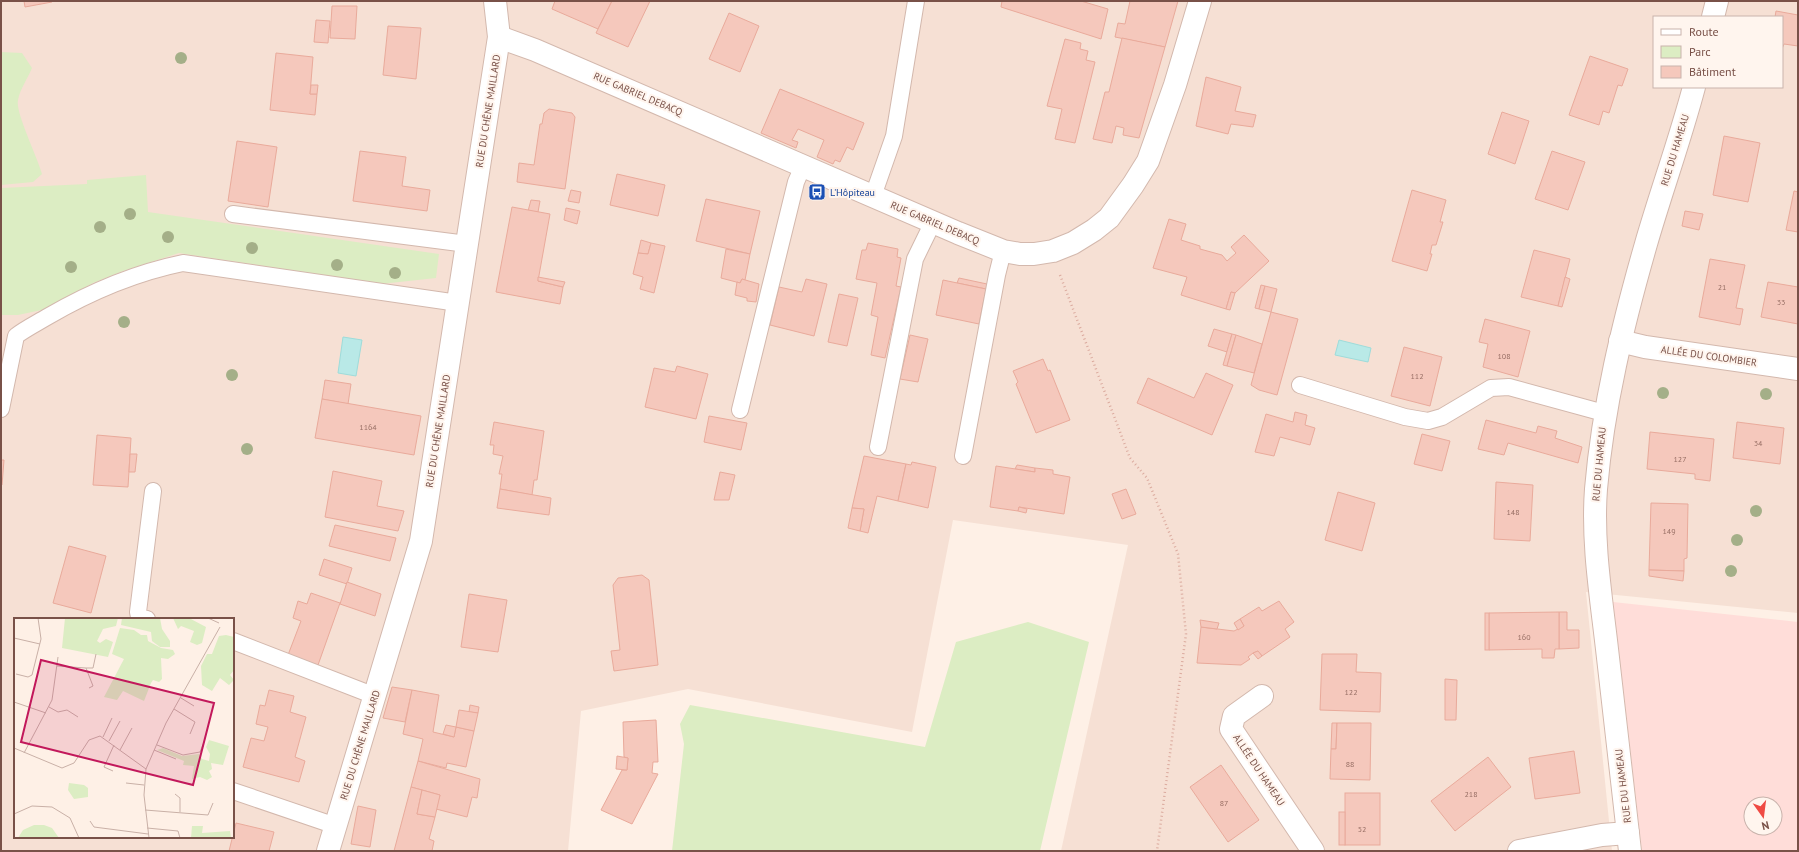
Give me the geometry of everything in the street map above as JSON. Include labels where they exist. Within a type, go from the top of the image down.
[{"type":"street","name":"RUE DU CHÊNE MAILLARD","points":[[328,851],[420,541],[499,37],[495,1]]},
{"type":"street","name":"RUE GABRIEL DEBACQ","points":[[499,37],[535,50],[1003,251],[1020,254],[1034,254],[1053,251],[1073,243],[1094,230],[1109,218],[1133,185],[1148,161],[1175,85],[1200,1]]},
{"type":"street","points":[[1712,16],[1717,1]]},
{"type":"street","name":"RUE DU HAMEAU","points":[[1629,842],[1598,572],[1596,490],[1604,413],[1620,341],[1646,244],[1682,131],[1694,88]]},
{"type":"street","name":"ALLÉE DU COLOMBIER","points":[[1620,341],[1645,347],[1798,369]]},
{"type":"street","name":"ALLÉE DU HAMEAU","points":[[1262,696],[1234,716],[1231,729],[1312,851]]},
{"type":"street","points":[[1519,851],[1602,836],[1629,842]]},
{"type":"lane","points":[[873,196],[894,136],[916,1]]},
{"type":"lane","points":[[740,410],[796,182],[803,166]]},
{"type":"lane","points":[[233,214],[467,244]]},
{"type":"lane","points":[[878,447],[915,259],[933,222]]},
{"type":"lane","points":[[963,456],[997,274],[1003,251]]},
{"type":"lane","points":[[1,409],[16,336],[76,300],[106,286],[169,265],[183,262],[458,303]]},
{"type":"lane","points":[[1300,385],[1405,417],[1428,421],[1442,417],[1491,388],[1509,387],[1604,413]]},
{"type":"lane","points":[[143,618],[139,617],[138,612],[153,491]]},
{"type":"lane","points":[[234,641],[375,696]]},
{"type":"lane","points":[[234,791],[336,826]]},
{"type":"path","points":[[1053,251],[1066,293],[1130,458],[1147,478],[1178,554],[1186,634],[1157,851]]},
{"type":"shaded area","points":[[1,1],[1798,1],[1798,613],[1586,592],[1612,851],[1061,851],[1128,545],[953,520],[912,732],[688,689],[581,711],[568,851],[1,851]]},
{"type":"shaded area","points":[[1613,602],[1798,622],[1798,851],[1642,851]]},
{"type":"green space","points":[[1,52],[22,53],[32,68],[20,92],[18,106],[23,124],[42,174],[33,182],[1,185]]},
{"type":"green space","points":[[146,175],[148,212],[439,254],[436,278],[381,284],[179,253],[123,271],[93,283],[51,308],[18,315],[1,315],[1,188],[87,184],[87,180]]},
{"type":"green space","points":[[1028,622],[1089,642],[1040,851],[672,851],[684,744],[680,724],[690,705],[925,747],[956,642]]},
{"type":"water","points":[[343,337],[362,340],[356,376],[338,373]]},
{"type":"water","points":[[1339,340],[1371,348],[1368,362],[1335,355]]},
{"type":"building","points":[[24,1],[51,1],[52,2],[25,7]]},
{"type":"building","points":[[555,1],[612,1],[598,29],[552,9]]},
{"type":"building","points":[[612,1],[650,1],[628,47],[596,33]]},
{"type":"building","points":[[1002,1],[1081,1],[1108,9],[1101,39],[1001,7]]},
{"type":"building","points":[[1130,1],[1178,1],[1165,47],[1115,37],[1118,23],[1125,24]]},
{"type":"building","points":[[332,6],[357,6],[355,39],[330,38]]},
{"type":"building","points":[[1776,11],[1798,15],[1798,46],[1784,44],[1783,46],[1783,16],[1775,16]]},
{"type":"building","points":[[729,13],[759,26],[740,72],[709,59]]},
{"type":"building","points":[[316,20],[330,21],[328,43],[314,42]]},
{"type":"building","points":[[388,26],[421,28],[416,79],[383,75]]},
{"type":"building","points":[[1122,38],[1165,47],[1139,138],[1123,135],[1124,128],[1116,126],[1112,143],[1093,139],[1105,92],[1109,92]]},
{"type":"building","points":[[1065,39],[1081,43],[1080,49],[1088,51],[1086,60],[1095,62],[1075,143],[1055,139],[1062,109],[1047,106]]},
{"type":"building","points":[[276,53],[313,57],[310,94],[317,94],[315,115],[270,110]]},
{"type":"building","points":[[1590,56],[1628,69],[1622,86],[1618,85],[1609,113],[1603,111],[1599,125],[1569,115]]},
{"type":"building","points":[[1206,77],[1241,87],[1235,111],[1256,115],[1253,127],[1231,124],[1228,134],[1196,126]]},
{"type":"building","points":[[311,85],[318,85],[317,94],[310,94]]},
{"type":"building","points":[[780,89],[864,123],[853,150],[847,147],[840,162],[835,160],[833,164],[817,157],[824,140],[798,129],[792,140],[798,142],[796,148],[761,133]]},
{"type":"building","points":[[549,109],[572,113],[575,117],[565,189],[517,182],[519,163],[534,165],[540,124],[542,124],[544,113]]},
{"type":"building","points":[[1502,112],[1529,121],[1515,164],[1488,154]]},
{"type":"building","points":[[1724,136],[1760,143],[1748,202],[1713,195]]},
{"type":"building","points":[[237,141],[277,147],[268,207],[228,201]]},
{"type":"building","points":[[360,151],[406,157],[402,186],[430,190],[427,211],[353,201]]},
{"type":"building","points":[[1552,151],[1585,162],[1568,210],[1535,199]]},
{"type":"building","points":[[617,174],[665,185],[658,216],[610,205]]},
{"type":"building","points":[[571,190],[581,192],[579,203],[568,201]]},
{"type":"building","points":[[1412,190],[1446,200],[1440,222],[1443,222],[1436,245],[1432,245],[1430,254],[1432,254],[1427,271],[1392,261]]},
{"type":"building","points":[[1794,191],[1798,192],[1798,232],[1786,230]]},
{"type":"building","points":[[706,199],[760,211],[750,254],[696,241]]},
{"type":"building","points":[[531,200],[540,201],[538,212],[528,211]]},
{"type":"building","points":[[512,207],[550,214],[538,281],[563,287],[560,304],[496,292]]},
{"type":"building","points":[[566,208],[580,211],[577,224],[564,220]]},
{"type":"building","points":[[1685,211],[1703,214],[1699,230],[1682,226]]},
{"type":"building","points":[[1169,219],[1186,224],[1181,240],[1200,246],[1200,249],[1222,255],[1227,261],[1236,253],[1231,247],[1244,235],[1269,261],[1235,293],[1231,292],[1226,309],[1181,295],[1187,277],[1153,268]]},
{"type":"building","points":[[641,240],[651,243],[648,254],[638,253]]},
{"type":"building","points":[[651,243],[665,246],[654,293],[640,289],[643,277],[633,274],[638,253],[648,254]]},
{"type":"building","points":[[868,243],[898,249],[897,257],[901,258],[896,286],[901,287],[885,358],[871,355],[878,317],[871,315],[877,283],[856,279],[862,250],[866,250]]},
{"type":"building","points":[[726,249],[750,254],[745,280],[742,279],[740,283],[721,278]]},
{"type":"building","points":[[1534,250],[1570,259],[1558,306],[1521,297]]},
{"type":"building","points":[[1710,259],[1745,265],[1736,308],[1743,309],[1740,325],[1699,317]]},
{"type":"building","points":[[538,277],[565,282],[563,287],[538,281]]},
{"type":"building","points":[[1565,277],[1570,279],[1562,307],[1558,306]]},
{"type":"building","points":[[959,278],[987,284],[986,289],[957,283]]},
{"type":"building","points":[[742,279],[759,284],[756,302],[747,301],[747,298],[735,295],[737,282],[740,283]]},
{"type":"building","points":[[806,279],[827,284],[814,336],[770,325],[779,287],[802,292]]},
{"type":"building","points":[[943,280],[986,289],[979,324],[936,315]]},
{"type":"building","points":[[1768,282],[1798,287],[1798,324],[1761,317]]},
{"type":"building","points":[[1261,285],[1265,286],[1259,309],[1255,308]]},
{"type":"building","points":[[1265,286],[1277,289],[1271,312],[1259,309]]},
{"type":"building","points":[[1231,292],[1235,293],[1230,310],[1226,309]]},
{"type":"building","points":[[839,294],[858,298],[847,346],[828,342]]},
{"type":"building","points":[[1271,312],[1298,319],[1277,395],[1259,390],[1251,385]]},
{"type":"building","points":[[1485,319],[1530,331],[1518,377],[1483,367],[1488,344],[1479,342]]},
{"type":"building","points":[[1214,329],[1232,334],[1227,352],[1208,346]]},
{"type":"building","points":[[1232,334],[1236,335],[1227,366],[1223,365]]},
{"type":"building","points":[[910,335],[928,339],[918,382],[900,379]]},
{"type":"building","points":[[1236,335],[1262,344],[1254,373],[1227,366]]},
{"type":"building","points":[[1404,347],[1442,357],[1430,406],[1391,396]]},
{"type":"building","points":[[1043,359],[1048,371],[1050,370],[1070,420],[1036,433],[1016,384],[1018,382],[1013,371]]},
{"type":"building","points":[[677,366],[708,374],[696,419],[645,407],[654,368],[675,372]]},
{"type":"building","points":[[1206,373],[1233,385],[1212,435],[1137,403],[1148,378],[1194,398]]},
{"type":"building","points":[[325,380],[351,384],[348,404],[322,399]]},
{"type":"building","points":[[322,399],[421,416],[414,455],[315,438]]},
{"type":"building","points":[[1295,412],[1307,415],[1305,425],[1315,428],[1310,445],[1280,437],[1274,456],[1255,452],[1266,414],[1293,422]]},
{"type":"building","points":[[709,416],[747,423],[741,450],[704,442]]},
{"type":"building","points":[[1486,420],[1536,433],[1538,426],[1557,431],[1555,438],[1582,447],[1578,463],[1508,443],[1504,455],[1478,449]]},
{"type":"building","points":[[494,422],[544,431],[537,480],[534,480],[532,495],[500,489],[502,474],[499,474],[503,456],[493,454],[494,445],[490,445]]},
{"type":"building","points":[[1737,422],[1784,428],[1780,464],[1733,458]]},
{"type":"building","points":[[1650,432],[1714,439],[1710,481],[1695,479],[1695,474],[1647,469]]},
{"type":"building","points":[[1422,434],[1450,441],[1442,471],[1414,464]]},
{"type":"building","points":[[97,435],[131,438],[128,487],[93,485]]},
{"type":"building","points":[[130,454],[137,454],[135,472],[129,472]]},
{"type":"building","points":[[864,456],[906,464],[898,501],[877,496],[868,533],[860,531],[864,509],[852,508]]},
{"type":"building","points":[[1,460],[4,460],[2,485],[1,485]]},
{"type":"building","points":[[912,462],[936,467],[928,508],[898,501],[906,464],[911,465]]},
{"type":"building","points":[[1017,465],[1035,468],[1035,472],[1015,469]]},
{"type":"building","points":[[996,466],[1035,472],[1035,468],[1053,470],[1053,474],[1070,477],[1064,514],[1019,507],[1018,511],[990,507]]},
{"type":"building","points":[[333,471],[382,481],[377,506],[404,511],[398,531],[325,517]]},
{"type":"building","points":[[720,472],[735,475],[729,500],[714,500]]},
{"type":"building","points":[[1496,482],[1533,485],[1530,541],[1494,539]]},
{"type":"building","points":[[500,489],[551,498],[549,515],[497,508]]},
{"type":"building","points":[[1126,489],[1136,514],[1122,519],[1112,494]]},
{"type":"building","points":[[1338,492],[1375,503],[1362,551],[1325,540]]},
{"type":"building","points":[[1651,503],[1688,504],[1687,558],[1684,559],[1684,571],[1649,570]]},
{"type":"building","points":[[1019,507],[1027,509],[1026,513],[1018,511]]},
{"type":"building","points":[[852,508],[864,509],[860,531],[848,528]]},
{"type":"building","points":[[335,525],[396,538],[390,561],[329,546]]},
{"type":"building","points":[[69,546],[106,556],[91,613],[53,603]]},
{"type":"building","points":[[324,559],[352,568],[347,584],[319,575]]},
{"type":"building","points":[[1649,570],[1684,571],[1683,581],[1649,576]]},
{"type":"building","points":[[642,575],[649,580],[658,665],[614,671],[611,651],[620,650],[613,585],[618,578]]},
{"type":"building","points":[[347,582],[381,594],[375,616],[340,604]]},
{"type":"building","points":[[311,593],[340,603],[318,665],[288,655],[301,621],[293,618],[298,601],[307,604]]},
{"type":"building","points":[[469,594],[507,600],[498,652],[461,647]]},
{"type":"building","points":[[1279,601],[1294,622],[1285,629],[1290,637],[1262,656],[1258,651],[1253,653],[1248,657],[1250,659],[1241,665],[1197,663],[1201,627],[1234,631],[1244,626],[1240,619],[1259,607],[1262,611]]},
{"type":"building","points":[[1559,612],[1567,612],[1567,630],[1579,630],[1579,648],[1559,649]]},
{"type":"building","points":[[1559,612],[1559,649],[1555,649],[1554,658],[1542,658],[1542,649],[1489,650],[1489,613]]},
{"type":"building","points":[[1485,613],[1489,613],[1489,650],[1485,650]]},
{"type":"building","points":[[1240,619],[1244,626],[1238,630],[1234,623]]},
{"type":"building","points":[[1200,620],[1219,623],[1217,629],[1201,627]]},
{"type":"building","points":[[1258,651],[1262,656],[1258,659],[1253,653]]},
{"type":"building","points":[[1322,654],[1357,654],[1356,672],[1381,673],[1380,712],[1320,710]]},
{"type":"building","points":[[1445,679],[1457,680],[1456,720],[1445,720]]},
{"type":"building","points":[[392,687],[412,690],[405,722],[383,718]]},
{"type":"building","points":[[269,690],[294,696],[290,712],[306,717],[295,757],[305,761],[299,782],[243,767],[251,738],[264,741],[268,727],[256,724],[260,705],[265,706]]},
{"type":"building","points":[[412,690],[439,695],[433,732],[454,737],[456,727],[474,731],[466,767],[447,763],[446,768],[418,761],[423,739],[403,734]]},
{"type":"building","points":[[470,705],[479,707],[478,713],[469,712]]},
{"type":"building","points":[[459,710],[478,713],[474,731],[456,727]]},
{"type":"building","points":[[656,720],[658,762],[653,762],[652,773],[658,774],[632,824],[601,810],[622,770],[627,770],[628,758],[624,757],[623,722]]},
{"type":"building","points":[[1332,723],[1337,723],[1336,749],[1331,749]]},
{"type":"building","points":[[1337,723],[1371,723],[1370,780],[1330,779],[1331,749],[1336,749]]},
{"type":"building","points":[[446,725],[456,727],[454,737],[443,734]]},
{"type":"building","points":[[1574,751],[1580,793],[1535,799],[1529,758]]},
{"type":"building","points":[[617,756],[628,758],[627,770],[616,769]]},
{"type":"building","points":[[1488,757],[1511,787],[1455,831],[1431,801]]},
{"type":"building","points":[[418,761],[480,779],[477,798],[472,797],[467,817],[436,809],[440,795],[411,787]]},
{"type":"building","points":[[1221,765],[1259,820],[1228,842],[1190,787]]},
{"type":"building","points":[[411,787],[422,790],[417,814],[435,817],[429,839],[434,841],[432,851],[394,851]]},
{"type":"building","points":[[422,790],[440,795],[435,817],[417,814]]},
{"type":"building","points":[[1345,793],[1380,793],[1380,845],[1345,845]]},
{"type":"building","points":[[358,806],[376,810],[370,847],[351,844]]},
{"type":"building","points":[[1339,812],[1345,812],[1345,845],[1339,845]]},
{"type":"building","points":[[236,823],[274,832],[269,851],[229,851],[232,838],[234,838]]},
{"type":"place","name":"L'Hôpiteau","points":[[817,192]]}]
